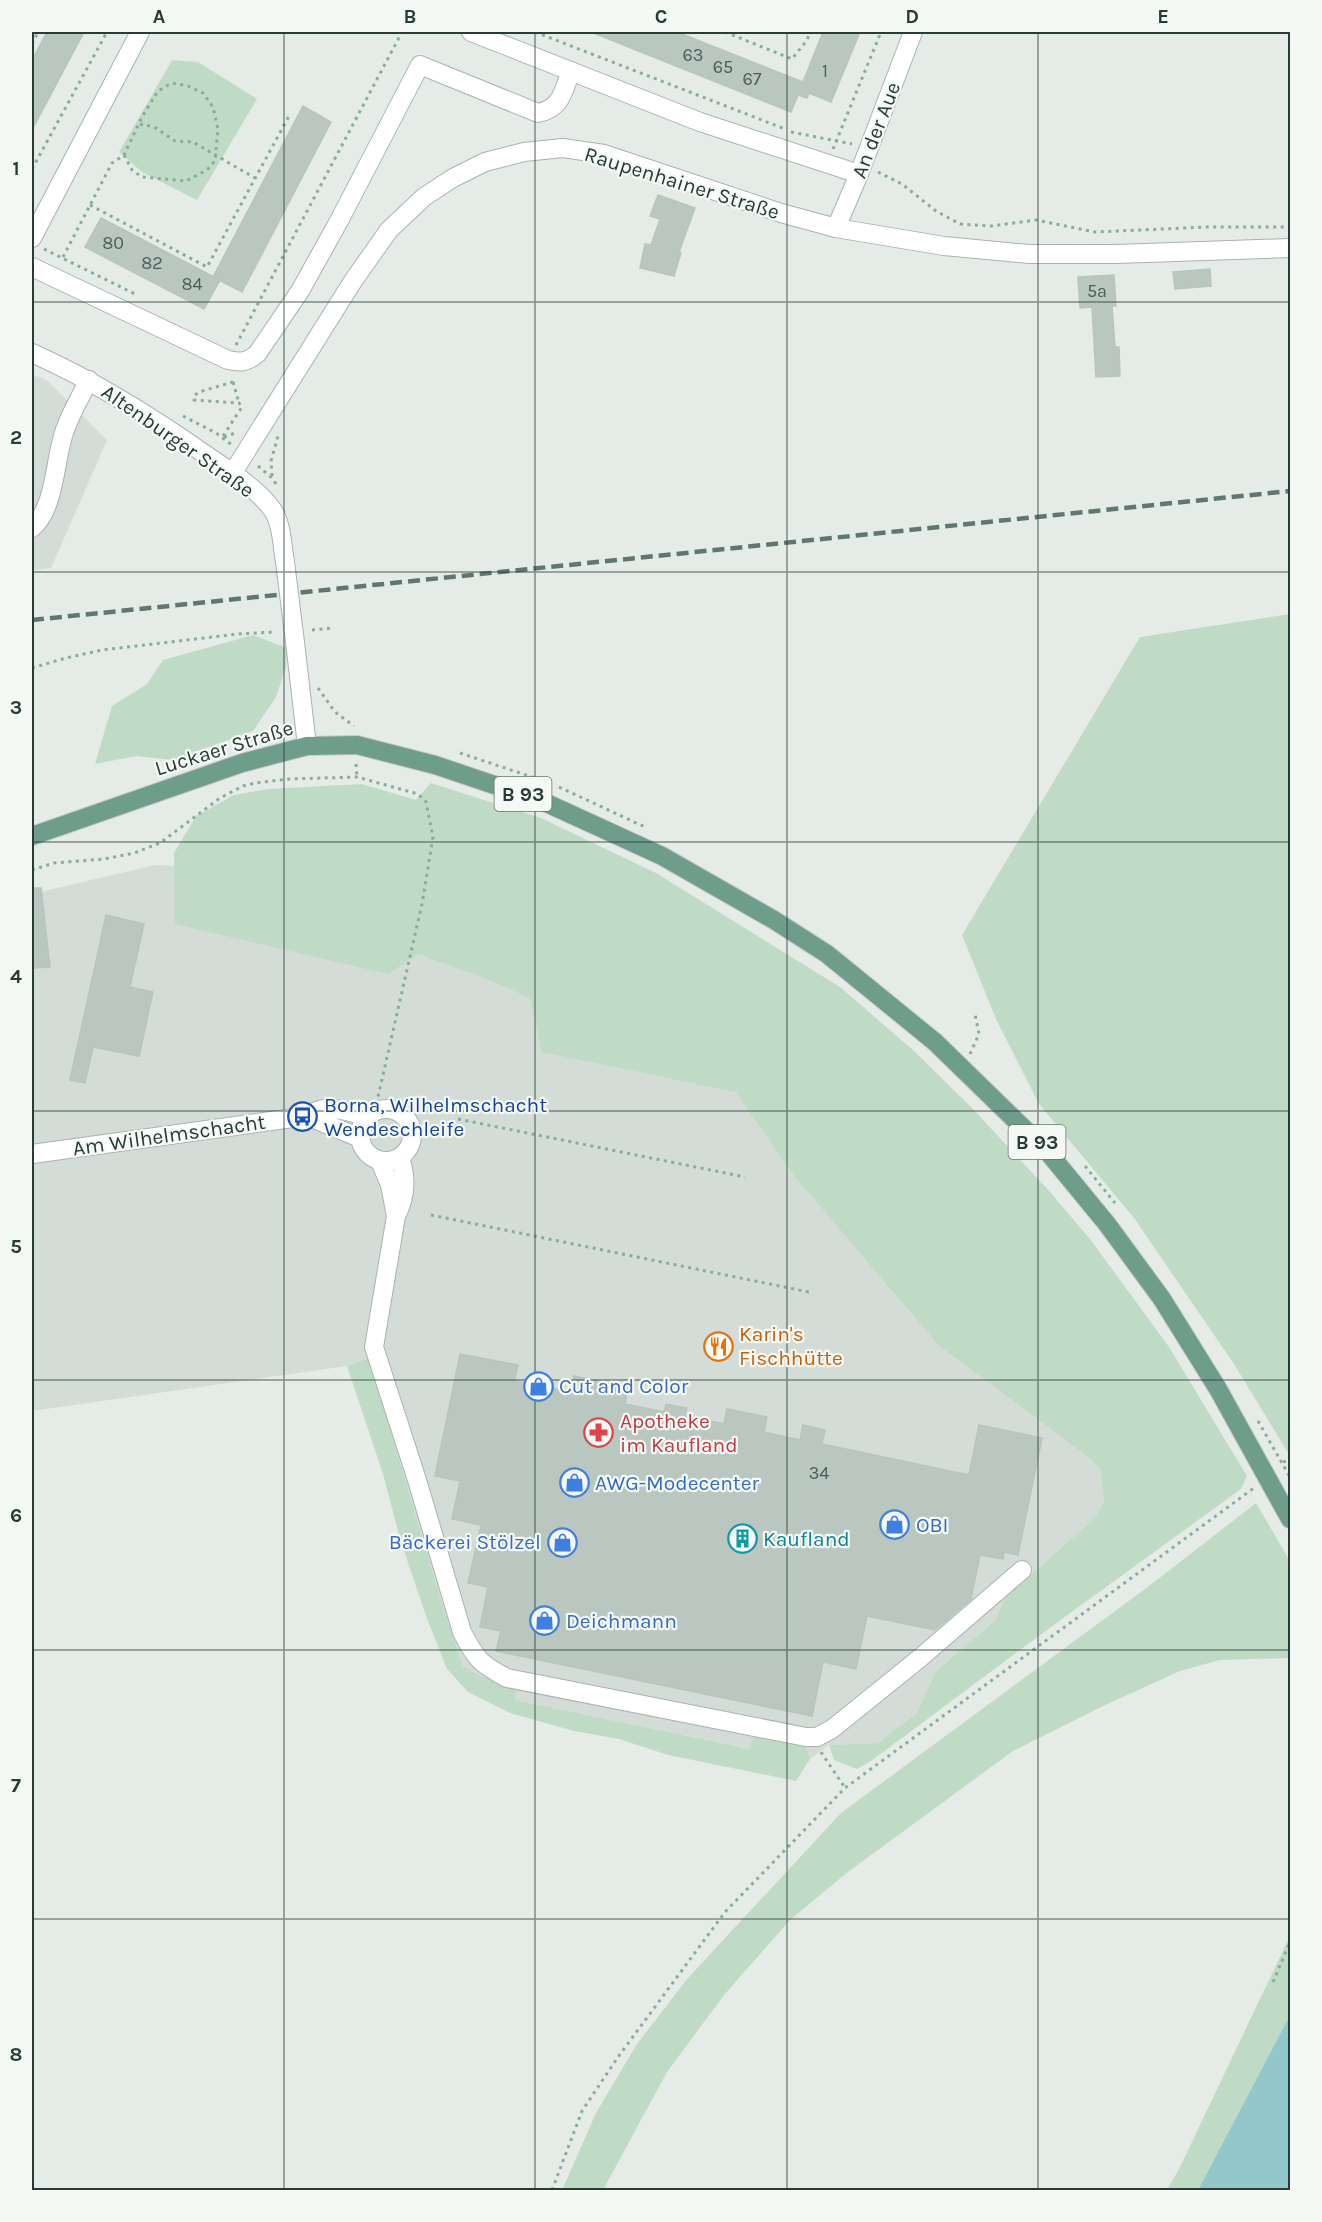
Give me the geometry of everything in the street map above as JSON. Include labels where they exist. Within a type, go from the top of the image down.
[{"type":"main road","name":"Luckaer Straße","points":[[32,836],[242,763],[307,746],[357,745],[435,765],[542,801],[662,856],[827,954],[935,1042],[966,1058]]},
{"type":"main road","name":"B 93","points":[[966,1058],[1107,1224],[1162,1299],[1218,1389],[1290,1519]]},
{"type":"street","points":[[32,238],[140,32]]},
{"type":"street","points":[[471,32],[700,122],[861,170]]},
{"type":"street","name":"An der Aue","points":[[836,228],[870,148],[913,32]]},
{"type":"street","points":[[32,267],[231,361],[250,360],[257,354],[300,291],[420,65],[538,114],[550,111],[558,104],[571,71]]},
{"type":"street","name":"Raupenhainer Straße","points":[[232,474],[353,281],[389,230],[424,197],[453,178],[485,162],[524,152],[563,148],[604,154],[780,213],[836,228],[944,246],[1029,254],[1116,254],[1290,248]]},
{"type":"street","name":"Altenburger Straße","points":[[32,353],[89,380],[154,419],[253,489],[273,511],[280,530],[285,562],[307,746]]},
{"type":"street","points":[[32,528],[40,520],[48,498],[65,429],[89,380]]},
{"type":"street","name":"Am Wilhelmschacht","points":[[32,1154],[307,1116],[316,1110],[326,1108],[372,1114],[383,1109],[394,1110],[404,1115],[411,1125],[413,1136],[410,1148],[400,1158]]},
{"type":"street","points":[[372,1114],[362,1126],[360,1138],[365,1150],[380,1161],[390,1185],[396,1216]]},
{"type":"street","points":[[307,1116],[360,1138]]},
{"type":"street","points":[[380,1161],[400,1158],[405,1183],[403,1203],[396,1216],[374,1347],[417,1480],[462,1632],[474,1655],[484,1666],[507,1678],[806,1737],[817,1737],[841,1722],[1022,1570]]},
{"type":"path","points":[[32,44],[38,32]]},
{"type":"path","points":[[32,169],[108,32]]},
{"type":"path","points":[[222,437],[242,410],[233,382],[231,361],[402,32]]},
{"type":"path","points":[[535,32],[790,132],[870,148]]},
{"type":"path","points":[[724,32],[792,59],[807,40],[810,32]]},
{"type":"path","points":[[828,162],[881,32]]},
{"type":"path","points":[[63,257],[112,163],[124,155],[142,117],[158,91],[172,84],[188,86],[202,93],[213,107],[218,129],[216,155],[207,170],[186,181],[142,177],[132,170],[124,155]]},
{"type":"path","points":[[90,205],[207,267],[289,116]]},
{"type":"path","points":[[140,125],[156,128],[175,141],[193,142],[255,178]]},
{"type":"path","points":[[861,170],[902,184],[936,211],[960,224],[991,226],[1036,220],[1095,232],[1207,227],[1290,227]]},
{"type":"path","points":[[233,382],[199,392],[195,395],[194,400],[239,403]]},
{"type":"path","points":[[311,630],[333,628]]},
{"type":"path","points":[[32,668],[102,650],[238,634],[279,632]]},
{"type":"path","points":[[316,686],[335,712],[357,728]]},
{"type":"path","points":[[459,753],[546,782],[652,830]]},
{"type":"path","points":[[32,870],[54,863],[124,855],[160,843],[220,798],[255,783],[289,779],[357,777],[418,794],[426,802],[433,837],[422,904],[372,1114]]},
{"type":"path","points":[[966,1058],[979,1034],[975,1014]]},
{"type":"path","points":[[965,1045],[966,1058]]},
{"type":"path","points":[[458,1119],[745,1177]]},
{"type":"path","points":[[1083,1165],[1105,1189],[1119,1209]]},
{"type":"path","points":[[431,1215],[809,1292]]},
{"type":"path","points":[[1254,1414],[1290,1477]]},
{"type":"path","points":[[1283,1462],[1290,1460]]},
{"type":"path","points":[[552,2190],[582,2111],[618,2057],[725,1912],[845,1788],[1285,1467]]},
{"type":"path","points":[[817,1737],[818,1748],[845,1788]]},
{"type":"path","points":[[1272,1982],[1290,1942]]},
{"type":"shaded area","points":[[32,374],[48,381],[107,440],[51,568],[32,570]]},
{"type":"shaded area","points":[[155,865],[358,874],[735,1092],[794,1176],[939,1346],[1088,1457],[1100,1469],[1104,1500],[1096,1517],[1006,1597],[996,1621],[936,1671],[917,1713],[878,1743],[829,1745],[810,1759],[804,1746],[754,1736],[751,1749],[514,1700],[517,1686],[483,1677],[463,1666],[369,1358],[347,1366],[32,1411],[32,894]]},
{"type":"green space","points":[[172,60],[198,62],[257,99],[197,200],[142,172],[119,152]]},
{"type":"green space","points":[[1290,614],[1290,1456],[1234,1364],[1134,1218],[1039,1104],[996,1019],[962,935],[1140,637]]},
{"type":"green space","points":[[253,635],[287,648],[286,667],[276,697],[253,731],[173,760],[136,756],[95,764],[112,706],[147,684],[163,660]]},
{"type":"green space","points":[[431,783],[541,818],[656,873],[840,987],[913,1050],[973,1109],[1090,1239],[1169,1347],[1247,1476],[1241,1489],[871,1761],[857,1769],[834,1760],[829,1745],[878,1743],[917,1713],[936,1671],[995,1621],[1006,1597],[1096,1517],[1104,1500],[1100,1469],[1088,1457],[939,1346],[794,1176],[735,1092],[542,1052],[530,998],[482,977],[418,954],[388,974],[175,924],[174,853],[196,816],[234,795],[268,789],[362,784],[416,800]]},
{"type":"green space","points":[[369,1358],[463,1666],[483,1677],[517,1686],[515,1700],[750,1749],[754,1735],[805,1746],[810,1759],[796,1781],[668,1755],[619,1739],[574,1731],[510,1713],[468,1692],[447,1669],[426,1616],[347,1366]]},
{"type":"green space","points":[[1256,1503],[1290,1561],[1290,1658],[1220,1660],[1180,1671],[1013,1751],[848,1872],[790,1920],[724,1995],[667,2072],[603,2190],[562,2190],[596,2113],[637,2044],[687,1979],[841,1813],[1149,1586]]},
{"type":"green space","points":[[1290,1936],[1290,2015],[1198,2190],[1167,2190],[1180,2167]]},
{"type":"water","points":[[1290,2015],[1290,2190],[1198,2190]]},
{"type":"building","points":[[47,32],[84,32],[32,130],[32,60]]},
{"type":"building","points":[[591,32],[677,32],[803,82],[823,32],[860,32],[831,102],[809,93],[807,98],[798,95],[791,112]]},
{"type":"building","points":[[303,106],[331,122],[242,292],[213,277]]},
{"type":"building","points":[[658,195],[695,208],[679,252],[681,253],[674,276],[640,268],[645,244],[651,245],[660,219],[650,216]]},
{"type":"building","points":[[101,218],[220,280],[204,309],[85,247]]},
{"type":"building","points":[[1210,269],[1211,286],[1175,289],[1173,272]]},
{"type":"building","points":[[1114,275],[1116,306],[1112,306],[1115,347],[1119,347],[1120,376],[1096,377],[1092,307],[1080,308],[1078,277]]},
{"type":"building","points":[[32,888],[41,888],[50,967],[34,968]]},
{"type":"building","points":[[106,915],[144,924],[130,987],[153,992],[139,1056],[93,1047],[85,1083],[70,1080]]},
{"type":"building","name":"Karin's Fischhütte","points":[[711,1334],[729,1338],[725,1358],[706,1354]]},
{"type":"building","name":"Kaufland","points":[[460,1354],[518,1365],[514,1381],[571,1392],[574,1376],[628,1387],[625,1404],[664,1412],[666,1404],[687,1408],[685,1416],[724,1424],[727,1409],[767,1417],[764,1432],[800,1440],[803,1425],[825,1430],[822,1444],[969,1475],[979,1425],[1042,1438],[1018,1555],[1004,1552],[1003,1559],[980,1555],[971,1599],[935,1630],[867,1616],[856,1669],[823,1662],[812,1716],[496,1651],[501,1631],[480,1627],[488,1587],[468,1583],[481,1525],[452,1519],[460,1481],[435,1476]]},
{"type":"railway","points":[[32,620],[1290,491]]},
{"type":"place","name":"Borna, Wilhelmschacht Wendeschleife","points":[[303,1117]]},
{"type":"place","name":"Karin's Fischhütte","points":[[718,1346]]},
{"type":"place","name":"Cut and Color","points":[[538,1386]]},
{"type":"place","name":"Apotheke im Kaufland","points":[[599,1433]]},
{"type":"place","name":"AWG-Modecenter","points":[[574,1483]]},
{"type":"place","name":"OBI","points":[[895,1525]]},
{"type":"place","name":"Kaufland","points":[[742,1539]]},
{"type":"place","name":"Bäckerei Stölzel","points":[[562,1542]]},
{"type":"place","name":"Deichmann","points":[[545,1621]]}]
